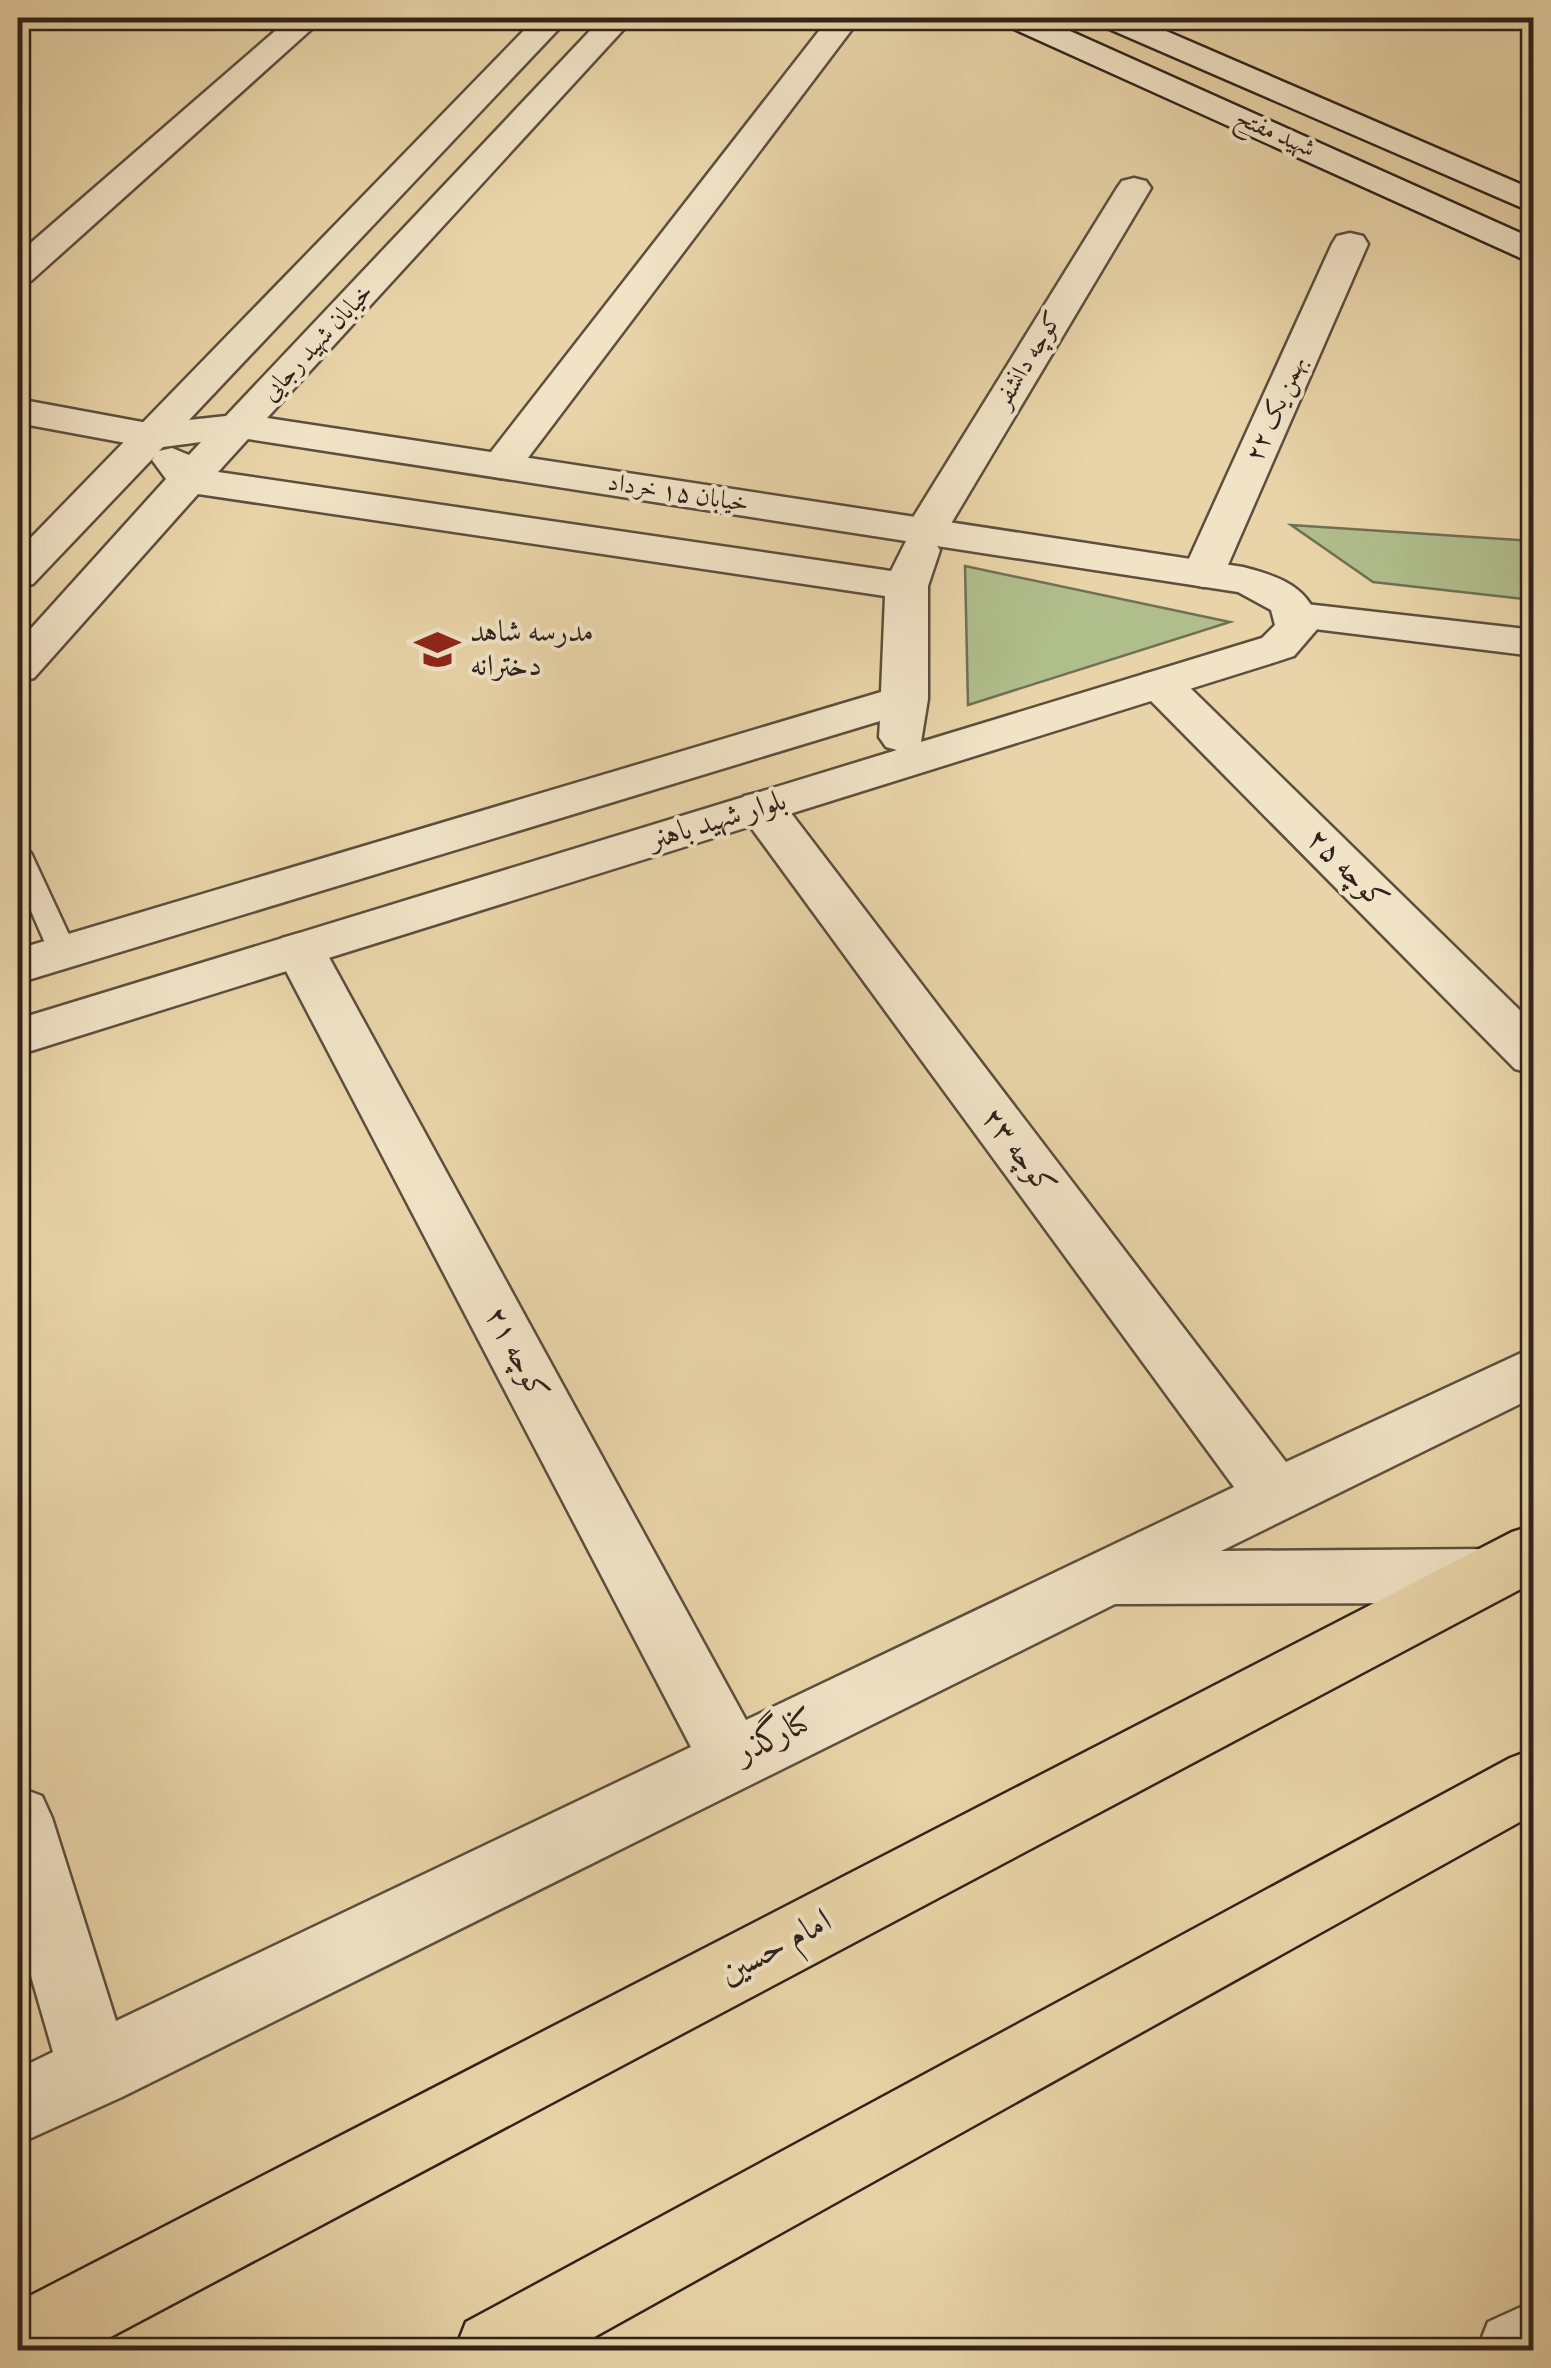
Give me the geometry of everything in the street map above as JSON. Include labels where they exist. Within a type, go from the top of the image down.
[{"type":"main road","name":"امام حسین","points":[[18,2344],[1510,1564]]},
{"type":"main road","points":[[494,2350],[1534,1779]]},
{"type":"street","name":"خیابان شهید رجایی","points":[[18,575],[553,18]]},
{"type":"street","name":"خیابان شهید رجایی","points":[[18,669],[188,480],[619,18]]},
{"type":"street","name":"شهید مفتح","points":[[1016,18],[1534,253]]},
{"type":"street","name":"شهید مفتح","points":[[1111,18],[1534,204]]},
{"type":"street","points":[[501,466],[843,20]]},
{"type":"street","points":[[18,273],[288,23]]},
{"type":"street","name":"کوچه دانشفر","points":[[900,765],[907,586],[925,532],[1134,188]]},
{"type":"street","name":"۲۲ بهمن یک","points":[[1203,574],[1350,244]]},
{"type":"street","name":"خیابان ۱۵ خرداد","points":[[18,410],[152,436],[242,426],[1203,574]]},
{"type":"street","points":[[152,436],[188,480]]},
{"type":"street","name":"خیابان ۱۵ خرداد","points":[[188,480],[907,586]]},
{"type":"street","points":[[1203,574],[1262,585],[1279,593],[1297,616],[1534,643]]},
{"type":"street","name":"بلوار شهید باهنر","points":[[18,1037],[1278,647],[1297,627],[1297,616]]},
{"type":"street","name":"کوچه ۲۵","points":[[1160,684],[1534,1056]]},
{"type":"street","name":"بلوار شهید باهنر","points":[[18,966],[905,699]]},
{"type":"street","name":"کوچه ۲۳","points":[[761,807],[1276,1496]]},
{"type":"street","name":"کوچه ۲۱","points":[[300,950],[732,1758]]},
{"type":"street","name":"کنارگذر","points":[[18,2108],[1534,1370]]},
{"type":"street","points":[[1103,1580],[1510,1564]]},
{"type":"street","points":[[18,1818],[96,2072]]},
{"type":"street","points":[[1516,2350],[1534,2340]]},
{"type":"lane","points":[[18,852],[63,952]]},
{"type":"green space","points":[[1291,525],[1533,541],[1533,600],[1373,582]]},
{"type":"green space","points":[[965,566],[1230,622],[968,705]]},
{"type":"place","name":"مدرسه شاهد دخترانه","points":[[437,650]]}]
